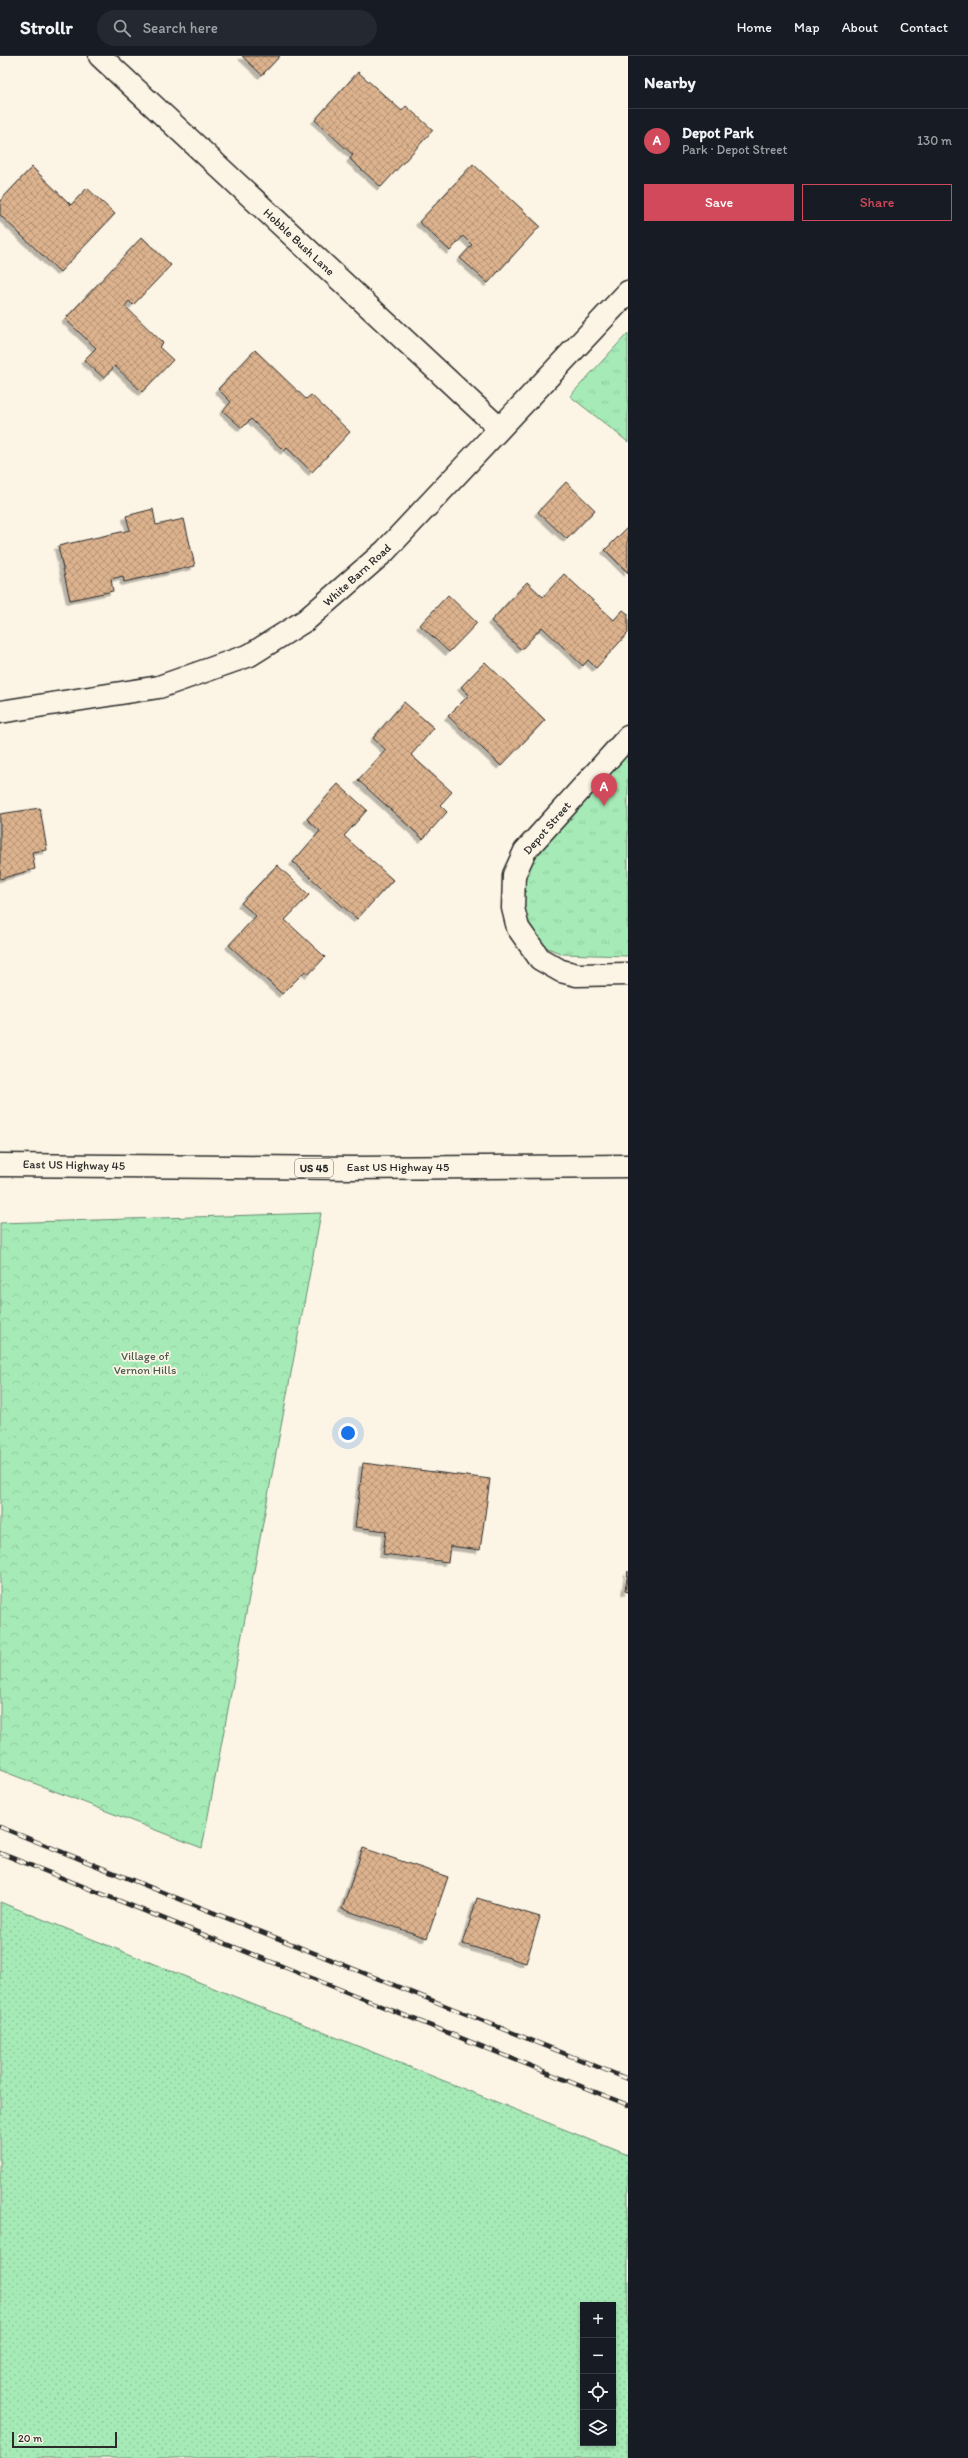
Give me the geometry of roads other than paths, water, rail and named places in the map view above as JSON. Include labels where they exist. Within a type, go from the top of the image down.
[{"type":"street","name":"Hobble Bush Lane","points":[[100,56],[499,428]]},
{"type":"street","name":"White Barn Road","points":[[0,712],[159,687],[250,655],[306,620],[385,551],[628,292]]},
{"type":"street","name":"Depot Street","points":[[628,737],[525,851],[514,875],[513,908],[518,928],[540,959],[561,971],[577,975],[628,974]]},
{"type":"street","name":"East US Highway 45","points":[[0,1164],[352,1168],[628,1166]]},
{"type":"railway","points":[[0,1827],[628,2079]]},
{"type":"railway","points":[[0,1853],[628,2105]]},
{"type":"place","name":"Depot Park","points":[[604,806]]},
{"type":"park label","name":"Village of Vernon Hills","points":[[145,1363]]}]
